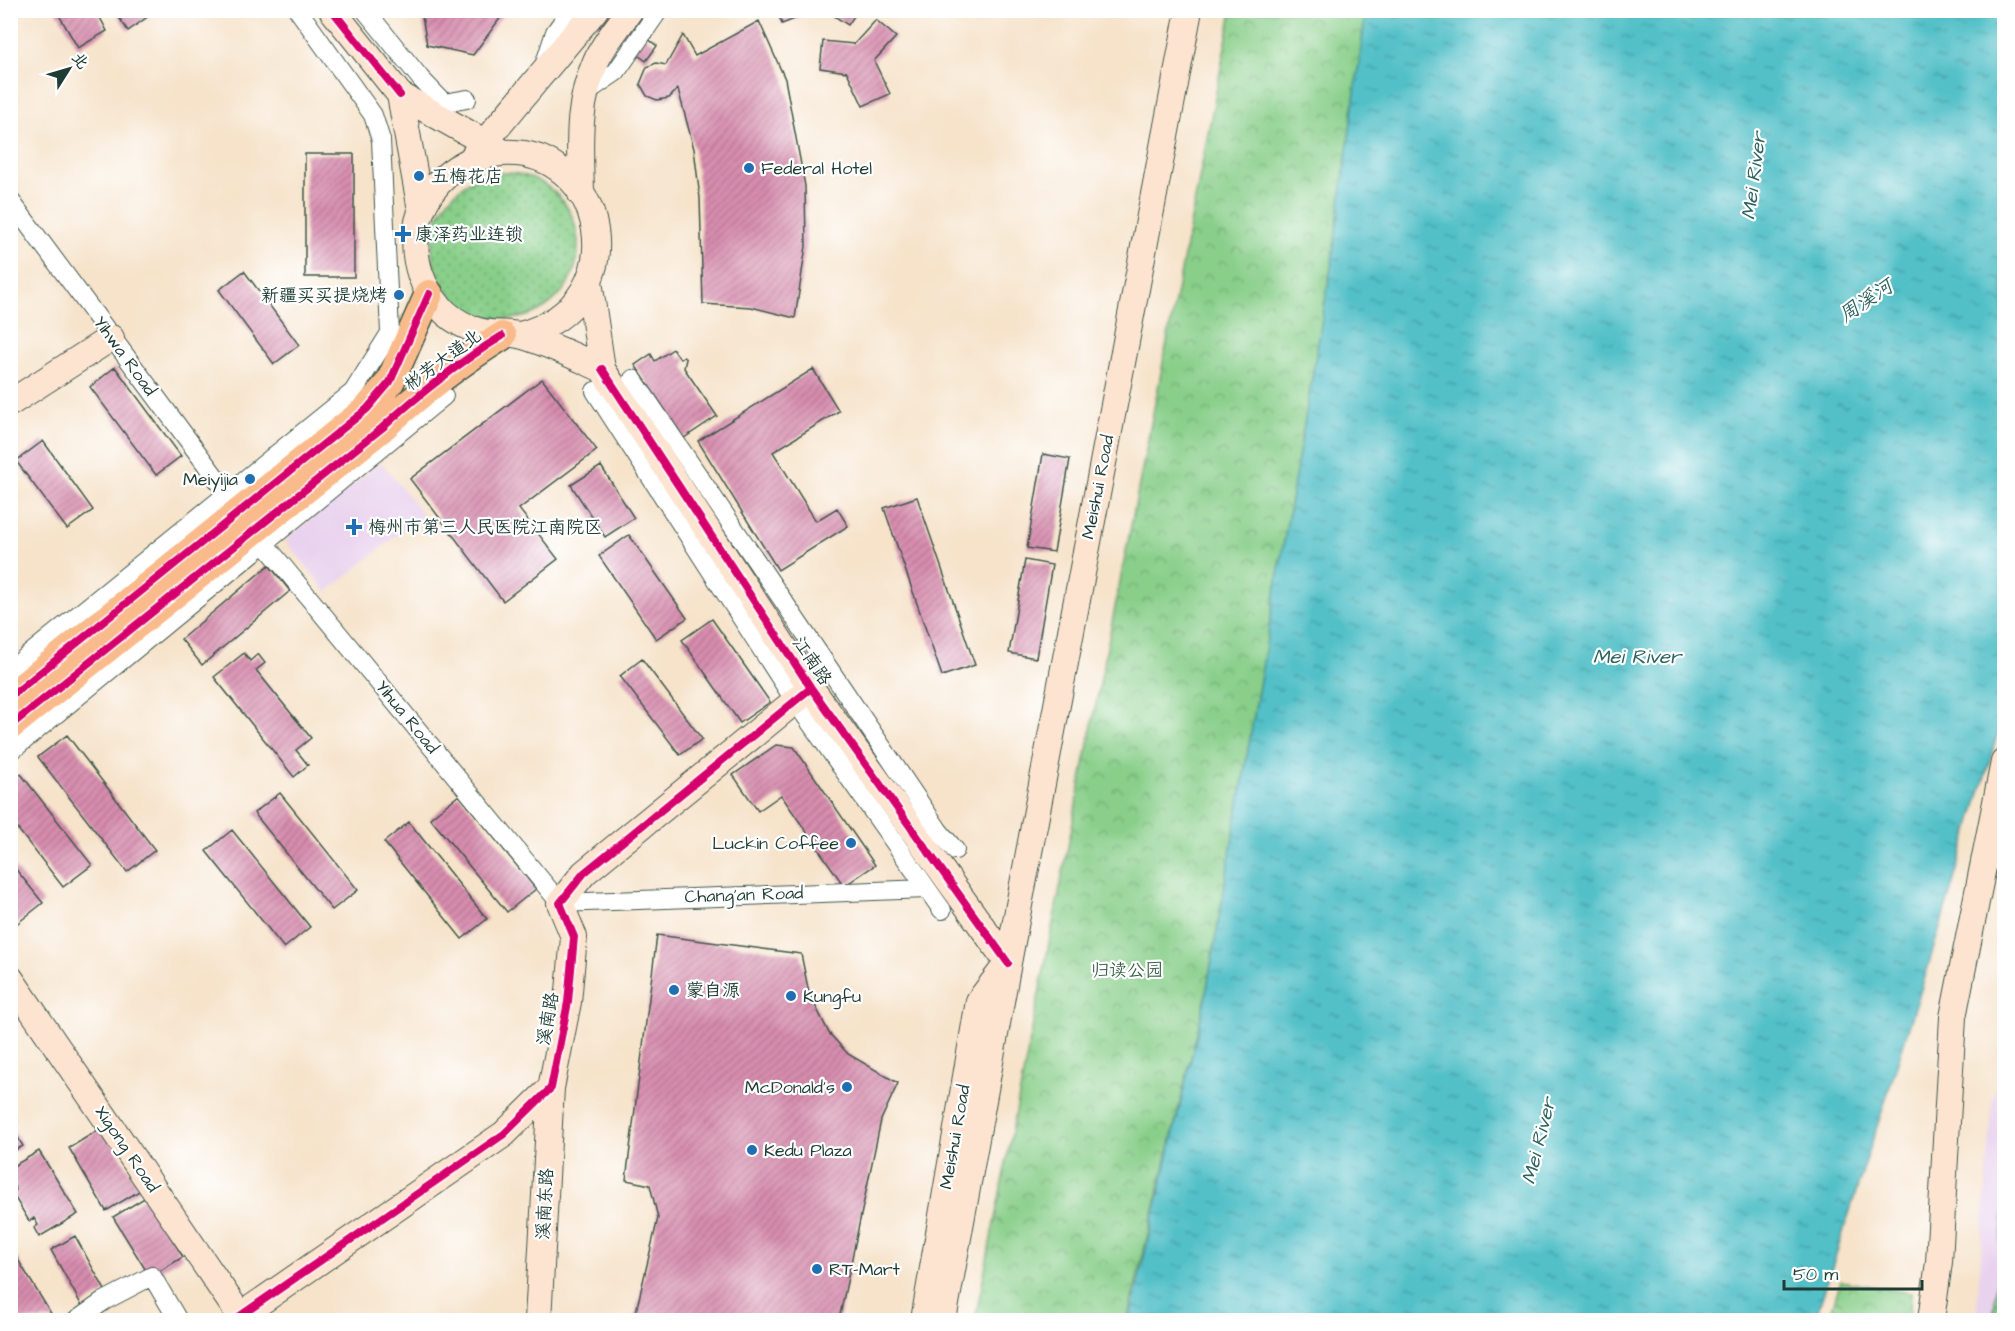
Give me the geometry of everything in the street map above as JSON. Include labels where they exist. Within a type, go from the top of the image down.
[{"type":"main road","points":[[332,10],[400,95],[485,152],[530,157],[555,168],[581,194]]},
{"type":"main road","points":[[595,10],[543,71],[485,152],[440,181],[421,210],[416,227],[416,262],[429,294],[453,319],[468,328],[511,335],[599,380]]},
{"type":"main road","points":[[511,335],[538,330],[561,316],[580,297],[590,281],[597,245],[595,227],[581,194],[579,120],[596,59],[630,10]]},
{"type":"main road","name":"Meishui Road","points":[[944,1320],[1008,963],[1189,10]]},
{"type":"main road","points":[[400,95],[421,210]]},
{"type":"main road","name":"江南路","points":[[590,281],[599,380],[803,694],[1008,963]]},
{"type":"main road","name":"彬芳大道北","points":[[10,726],[246,520],[367,409],[390,382],[429,294]]},
{"type":"main road","name":"彬芳大道北","points":[[10,697],[246,520],[382,428],[422,392],[461,362],[511,335]]},
{"type":"main road","points":[[10,403],[111,338]]},
{"type":"main road","points":[[560,903],[584,873],[803,694]]},
{"type":"main road","points":[[1931,1320],[1938,1262],[1953,1017],[2004,762]]},
{"type":"main road","name":"溪南路","points":[[551,1088],[568,1002],[574,938],[560,903]]},
{"type":"main road","name":"Meishui Road","points":[[924,1320],[979,1002],[1008,963]]},
{"type":"main road","name":"Xigong Road","points":[[10,978],[241,1318]]},
{"type":"main road","points":[[241,1318],[504,1134],[551,1088]]},
{"type":"main road","name":"溪南东路","points":[[538,1320],[551,1088]]},
{"type":"street","points":[[10,752],[246,520],[353,392],[390,333],[381,140],[373,115],[298,10]]},
{"type":"street","points":[[365,10],[421,79],[444,103],[467,99]]},
{"type":"street","points":[[543,71],[555,32],[571,10]]},
{"type":"street","points":[[585,93],[616,72],[659,10]]},
{"type":"street","name":"Yihwa Road","points":[[10,200],[246,520]]},
{"type":"street","points":[[633,379],[939,831],[955,850]]},
{"type":"street","points":[[10,670],[444,396]]},
{"type":"street","name":"Yihua Road","points":[[246,520],[560,903]]},
{"type":"street","points":[[803,694],[942,910]]},
{"type":"street","name":"Chang’an Road","points":[[560,903],[927,889]]},
{"type":"street","points":[[77,1320],[104,1301],[152,1276],[178,1320]]},
{"type":"shaded area","name":"梅州市第三人民医院江南院区","points":[[381,462],[423,514],[327,592],[285,540]]},
{"type":"shaded area","points":[[2004,1037],[2004,1320],[1976,1320],[1992,1104]]},
{"type":"green space","name":"归读公园","points":[[1232,11],[1366,11],[1332,262],[1205,1000],[1127,1320],[975,1320]]},
{"type":"green space","points":[[505,173],[533,178],[557,194],[573,218],[578,246],[573,274],[557,298],[533,314],[505,319],[477,314],[453,298],[437,274],[432,246],[437,218],[453,194],[477,178]]},
{"type":"green space","points":[[2004,1212],[2004,1320],[1993,1320]]},
{"type":"green space","points":[[1841,1281],[1911,1293],[1909,1320],[1828,1320]]},
{"type":"water","name":"Mei River","points":[[1366,11],[2004,11],[2003,716],[1925,977],[1815,1320],[1129,1320],[1205,1000],[1332,262]]},
{"type":"building","points":[[56,10],[96,10],[107,31],[78,48]]},
{"type":"building","points":[[114,10],[157,10],[128,31]]},
{"type":"building","points":[[421,10],[503,10],[504,13],[473,55],[427,45]]},
{"type":"building","points":[[578,10],[611,10],[657,46],[646,61]]},
{"type":"building","points":[[777,10],[815,10],[815,11],[782,24]]},
{"type":"building","points":[[825,10],[858,10],[848,25]]},
{"type":"building","points":[[876,20],[896,37],[874,61],[890,94],[863,106],[847,72],[820,68],[823,41],[854,44]]},
{"type":"building","name":"Federal Hotel","points":[[759,21],[785,79],[805,186],[806,246],[795,318],[751,307],[703,304],[700,198],[694,149],[678,89],[669,98],[657,100],[647,96],[640,84],[647,67],[656,63],[666,65],[683,35],[695,56]]},
{"type":"building","points":[[305,154],[354,154],[354,277],[305,277]]},
{"type":"building","points":[[244,271],[299,345],[274,364],[219,290]]},
{"type":"building","points":[[673,349],[680,359],[683,357],[686,359],[684,368],[717,416],[684,438],[635,365],[651,354],[655,361]]},
{"type":"building","points":[[115,367],[181,456],[156,475],[90,387]]},
{"type":"building","points":[[813,369],[839,411],[773,452],[816,521],[837,508],[848,526],[778,570],[698,441]]},
{"type":"building","points":[[542,379],[597,450],[519,509],[558,559],[503,601],[410,479]]},
{"type":"building","points":[[43,441],[93,510],[67,529],[16,461]]},
{"type":"building","points":[[1043,454],[1070,459],[1054,552],[1027,548]]},
{"type":"building","points":[[601,466],[634,518],[605,537],[571,485]]},
{"type":"building","points":[[917,497],[975,665],[942,676],[884,508]]},
{"type":"building","points":[[629,535],[687,618],[656,639],[599,556]]},
{"type":"building","points":[[1025,560],[1052,565],[1036,658],[1009,653]]},
{"type":"building","points":[[269,565],[290,591],[202,665],[181,639]]},
{"type":"building","points":[[712,619],[770,702],[740,723],[682,640]]},
{"type":"building","points":[[244,653],[250,661],[258,654],[265,663],[256,670],[311,738],[296,750],[308,765],[294,777],[214,677]]},
{"type":"building","points":[[642,659],[702,739],[680,755],[620,676]]},
{"type":"building","points":[[67,735],[155,850],[127,872],[38,757]]},
{"type":"building","points":[[776,745],[794,747],[875,865],[844,886],[781,795],[758,811],[733,775]]},
{"type":"building","points":[[21,774],[92,865],[63,887],[10,819],[10,782]]},
{"type":"building","points":[[280,793],[358,890],[332,910],[254,813]]},
{"type":"building","points":[[459,795],[536,889],[507,912],[430,818]]},
{"type":"building","points":[[409,822],[487,919],[462,939],[384,842]]},
{"type":"building","points":[[232,830],[310,927],[284,948],[206,851]]},
{"type":"building","points":[[10,862],[43,903],[14,926],[10,920]]},
{"type":"building","name":"Kedu Plaza","points":[[657,935],[801,954],[809,993],[829,1033],[848,1054],[898,1083],[881,1120],[839,1320],[634,1320],[658,1218],[650,1185],[626,1180]]},
{"type":"building","points":[[10,1108],[16,1118],[10,1121]]},
{"type":"building","points":[[10,1125],[23,1146],[10,1153]]},
{"type":"building","points":[[103,1127],[141,1190],[106,1211],[69,1148]]},
{"type":"building","points":[[39,1151],[78,1214],[39,1237],[34,1228],[38,1225],[34,1218],[29,1221],[12,1193],[16,1190],[13,1184],[10,1186],[10,1168]]},
{"type":"building","points":[[146,1197],[183,1257],[150,1277],[113,1217]]},
{"type":"building","points":[[75,1236],[106,1292],[82,1306],[51,1250]]},
{"type":"building","points":[[12,1250],[55,1320],[10,1320]]},
{"type":"cycle path","points":[[332,10],[400,95]]},
{"type":"cycle path","points":[[10,697],[367,409],[390,382],[429,294]]},
{"type":"cycle path","points":[[10,726],[425,391],[502,336]]},
{"type":"cycle path","points":[[602,369],[811,688],[1008,963]]},
{"type":"cycle path","points":[[240,1316],[504,1134],[551,1088],[568,1002],[574,937],[560,903],[584,873],[811,688]]},
{"type":"place","name":"Federal Hotel","points":[[749,168]]},
{"type":"place","name":"五梅花店","points":[[419,176]]},
{"type":"place","name":"康泽药业连锁","points":[[403,234]]},
{"type":"place","name":"新疆买买提烧烤","points":[[399,295]]},
{"type":"place","name":"Meiyijia","points":[[250,479]]},
{"type":"place","name":"梅州市第三人民医院江南院区","points":[[354,527]]},
{"type":"place","name":"Luckin Coffee","points":[[851,843]]},
{"type":"place","name":"蒙自源","points":[[674,990]]},
{"type":"place","name":"Kungfu","points":[[791,996]]},
{"type":"place","name":"McDonald's","points":[[847,1087]]},
{"type":"place","name":"Kedu Plaza","points":[[752,1150]]},
{"type":"place","name":"RT-Mart","points":[[817,1269]]},
{"type":"water label","name":"周溪河","points":[[1866,301]]}]
